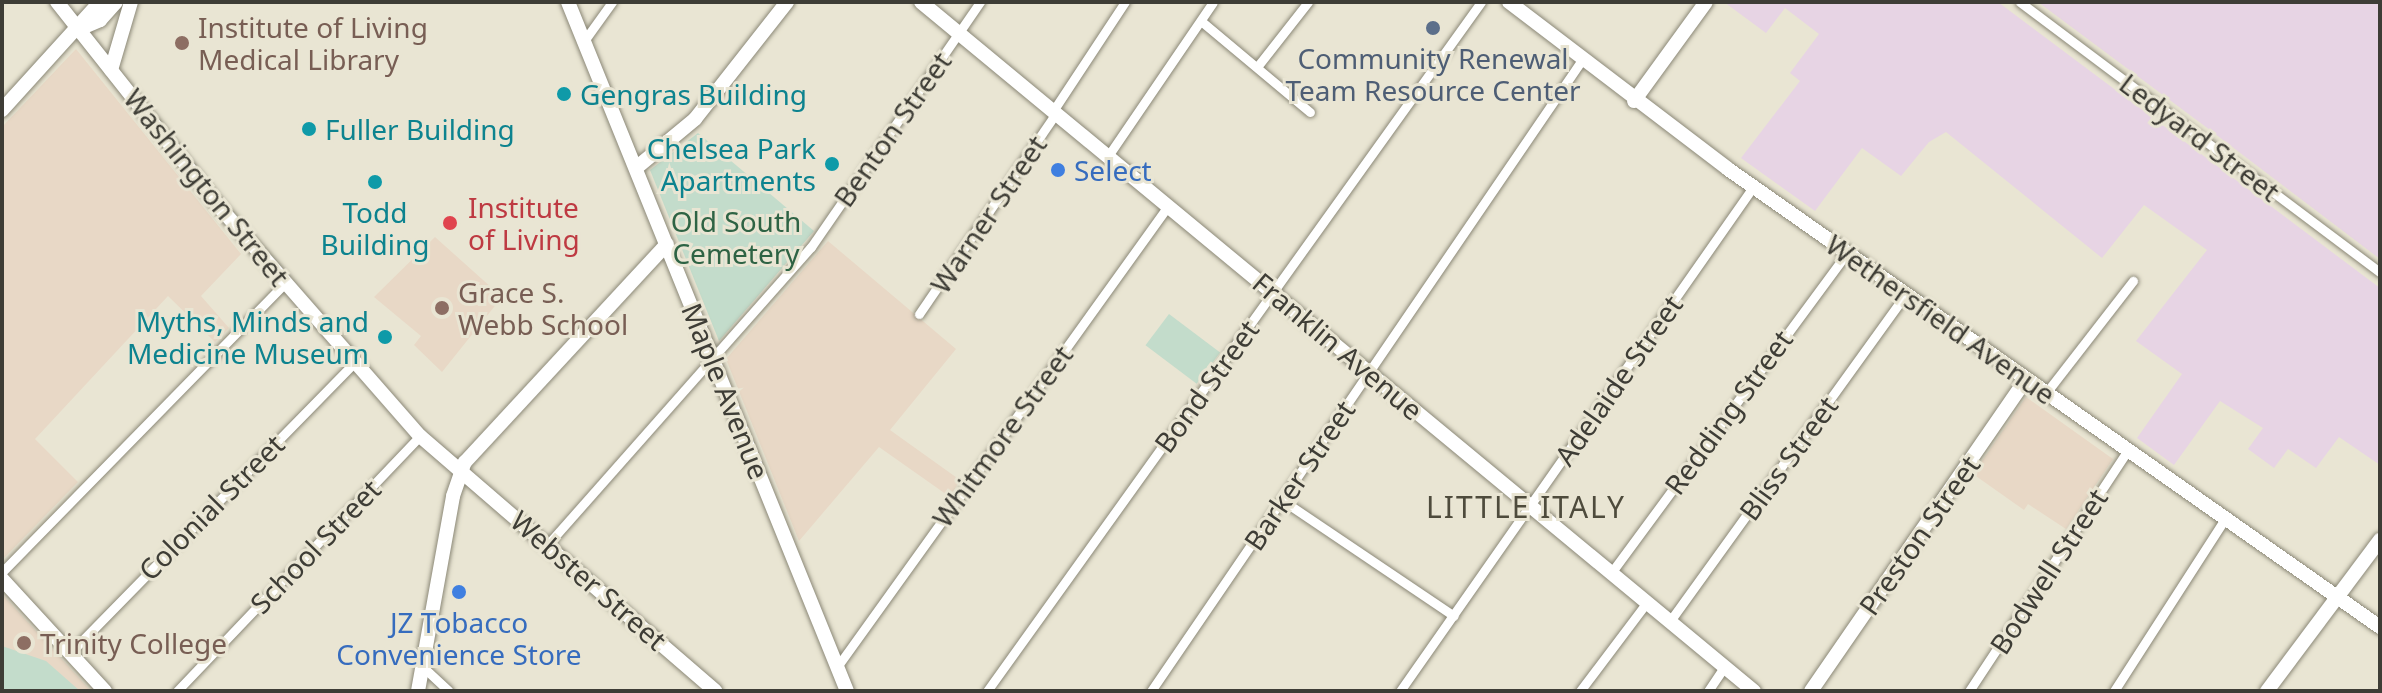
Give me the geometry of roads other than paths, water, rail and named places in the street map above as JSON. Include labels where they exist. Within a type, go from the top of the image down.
[{"type":"main road","name":"Washington Street","points":[[57,2],[285,283],[420,436],[460,472]]},
{"type":"main road","points":[[2,110],[79,29],[100,2]]},
{"type":"main road","points":[[79,29],[100,20],[116,2]]},
{"type":"main road","points":[[111,70],[131,2]]},
{"type":"main road","name":"Maple Avenue","points":[[568,2],[847,691]]},
{"type":"main road","points":[[636,168],[695,119],[787,2]]},
{"type":"main road","name":"Franklin Avenue","points":[[921,2],[1754,691]]},
{"type":"main road","name":"Wethersfield Avenue","points":[[1509,2],[1634,101],[1753,187],[2380,627]]},
{"type":"main road","points":[[1634,101],[1706,2]]},
{"type":"main road","points":[[418,691],[460,472],[667,244]]},
{"type":"main road","name":"Preston Street","points":[[1811,691],[2026,379]]},
{"type":"main road","name":"Webster Street","points":[[460,472],[549,543],[715,691]]},
{"type":"main road","points":[[2267,691],[2380,540]]},
{"type":"main road","points":[[2,579],[105,691]]},
{"type":"street","points":[[584,41],[612,2]]},
{"type":"street","name":"Benton Street","points":[[549,543],[811,247],[980,2]]},
{"type":"street","name":"Warner Street","points":[[919,314],[1125,2]]},
{"type":"street","points":[[1108,156],[1213,2]]},
{"type":"street","points":[[1257,67],[1308,2]]},
{"type":"street","name":"Bond Street","points":[[987,691],[1481,2]]},
{"type":"street","name":"Ledyard Street","points":[[2020,2],[2380,272]]},
{"type":"street","points":[[1201,21],[1310,112]]},
{"type":"street","name":"Barker Street","points":[[1151,691],[1582,60]]},
{"type":"street","name":"Adelaide Street","points":[[1400,691],[1753,187]]},
{"type":"street","name":"Whitmore Street","points":[[837,667],[1168,206]]},
{"type":"street","name":"Redding Street","points":[[1611,573],[1847,253]]},
{"type":"street","points":[[2046,393],[2133,281]]},
{"type":"street","points":[[2,572],[285,283]]},
{"type":"street","name":"Bliss Street","points":[[1670,621],[1906,294]]},
{"type":"street","name":"Colonial Street","points":[[70,653],[355,362]]},
{"type":"street","name":"School Street","points":[[177,691],[420,436]]},
{"type":"street","name":"Bodwell Street","points":[[1969,691],[2128,450]]},
{"type":"street","points":[[1282,500],[1454,616]]},
{"type":"street","points":[[2114,691],[2225,519]]},
{"type":"street","points":[[1580,691],[1647,602]]},
{"type":"street","points":[[1708,691],[1725,666]]},
{"type":"street","points":[[423,667],[449,691]]},
{"type":"place","name":"Community Renewal Team Resource Center","points":[[1433,28]]},
{"type":"place","name":"Institute of Living Medical Library","points":[[182,43]]},
{"type":"place","name":"Gengras Building","points":[[564,94]]},
{"type":"place","name":"Fuller Building","points":[[309,129]]},
{"type":"place","name":"Chelsea Park Apartments","points":[[832,164]]},
{"type":"place","name":"Select","points":[[1058,170]]},
{"type":"place","name":"Todd Building","points":[[375,182]]},
{"type":"place","name":"Institute of Living","points":[[450,223]]},
{"type":"place","name":"Grace S. Webb School","points":[[442,308]]},
{"type":"place","name":"Myths, Minds and Medicine Museum","points":[[385,337]]},
{"type":"place","name":"JZ Tobacco Convenience Store","points":[[459,592]]},
{"type":"place","name":"Trinity College","points":[[24,643]]},
{"type":"district","name":"LITTLE ITALY","points":[[1526,507]]},
{"type":"park label","name":"Old South Cemetery","points":[[736,237]]}]
